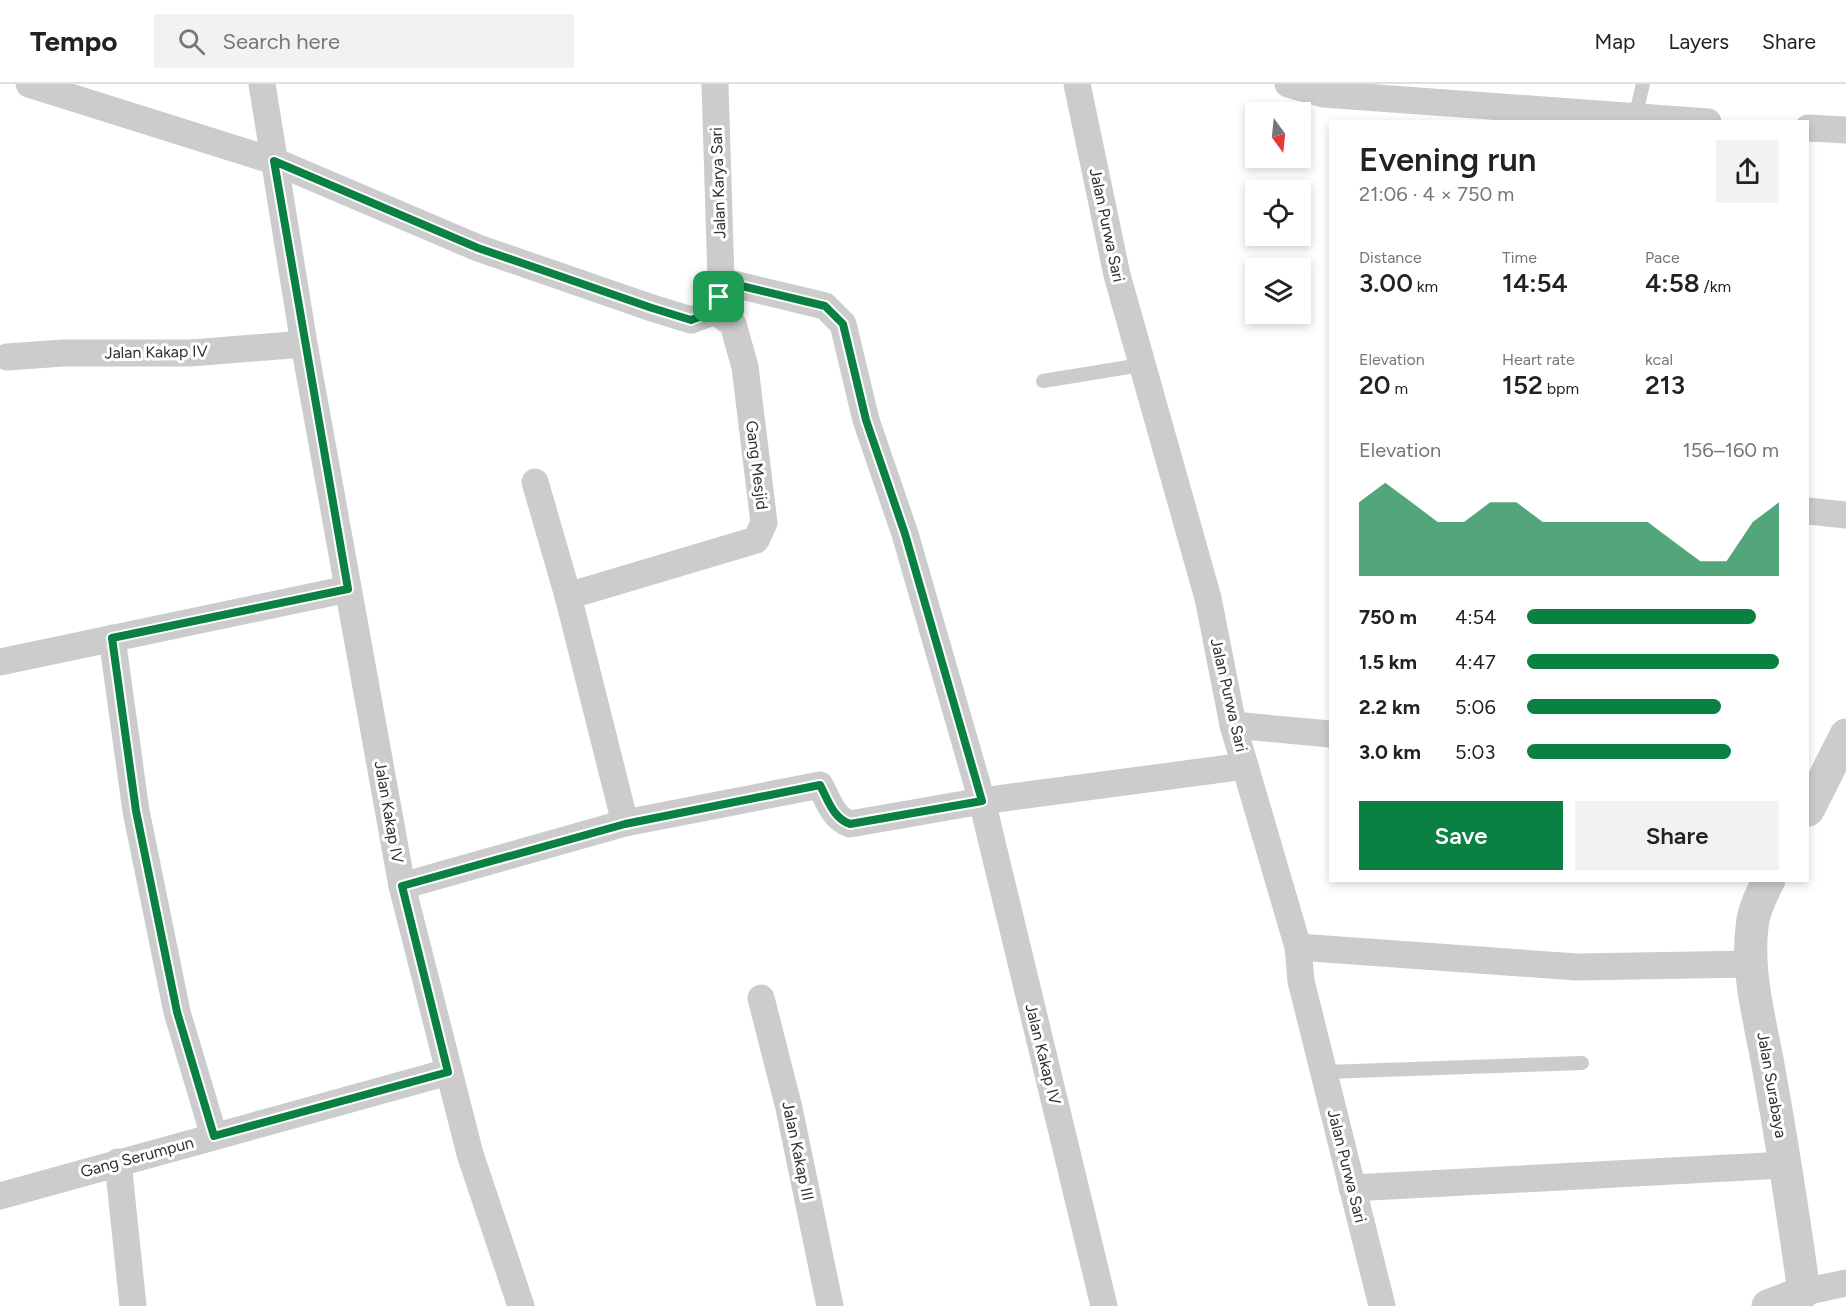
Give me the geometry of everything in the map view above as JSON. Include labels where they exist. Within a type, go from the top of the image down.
[{"type":"street","points":[[29,84],[65,90],[274,161],[478,248],[652,308],[691,320],[715,311]]},
{"type":"street","name":"Jalan Kakap IV","points":[[262,84],[304,344],[402,886],[470,1154],[521,1306]]},
{"type":"street","name":"Jalan Karya Sari","points":[[715,311],[721,281],[716,84]]},
{"type":"street","name":"Jalan Purwa Sari","points":[[1077,84],[1117,275],[1208,598],[1233,725],[1298,947],[1301,981],[1382,1306]]},
{"type":"street","points":[[1288,84],[1323,94],[1679,120]]},
{"type":"street","points":[[1809,128],[1846,130]]},
{"type":"street","name":"Jalan Kakap IV","points":[[721,281],[825,306],[843,324],[866,420],[905,534],[982,801],[1104,1306]]},
{"type":"street","name":"Gang Mesjid","points":[[568,596],[756,540],[764,523],[745,367],[733,324],[715,311]]},
{"type":"street","name":"Jalan Kakap IV","points":[[7,357],[63,353],[191,353],[304,344]]},
{"type":"street","points":[[535,482],[568,596],[625,824]]},
{"type":"street","points":[[1809,511],[1846,515]]},
{"type":"street","points":[[0,662],[348,589]]},
{"type":"street","points":[[112,638],[136,811],[177,1012],[214,1136]]},
{"type":"street","points":[[1233,725],[1329,734]]},
{"type":"street","points":[[1809,808],[1846,735]]},
{"type":"street","points":[[402,886],[625,824],[820,785],[836,815],[850,824],[982,801],[1245,765]]},
{"type":"street","name":"Jalan Surabaya","points":[[1767,882],[1760,895],[1752,926],[1752,964],[1804,1292]]},
{"type":"street","points":[[1298,947],[1577,967],[1752,964]]},
{"type":"street","name":"Jalan Kakap III","points":[[761,998],[789,1108],[830,1306]]},
{"type":"street","name":"Gang Serumpun","points":[[0,1196],[448,1072]]},
{"type":"street","points":[[118,1162],[134,1306]]},
{"type":"street","points":[[1352,1188],[1785,1165]]},
{"type":"street","points":[[1768,1306],[1804,1292],[1846,1284]]},
{"type":"lane","points":[[1635,117],[1643,84]]},
{"type":"lane","points":[[1043,381],[1141,365]]},
{"type":"lane","points":[[1325,1072],[1582,1063]]},
{"type":"route","points":[[274,161],[478,248],[691,320],[715,311],[719,297],[721,281],[825,306],[843,324],[866,420],[905,534],[982,801],[850,824],[836,815],[820,785],[625,824],[402,886],[448,1072],[214,1136],[177,1012],[136,811],[112,638],[348,589],[274,161]]}]
